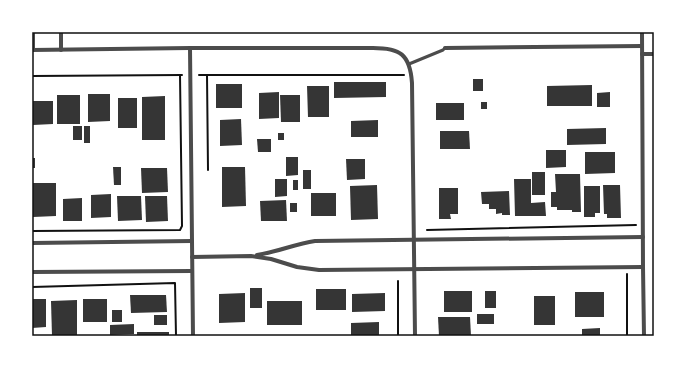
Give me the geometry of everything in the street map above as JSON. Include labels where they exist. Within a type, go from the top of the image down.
[{"type":"street","points":[[33,32],[33,50],[385,48],[395,50],[402,54],[409,64],[412,75],[415,336]]},
{"type":"street","points":[[61,32],[61,50]]},
{"type":"street","points":[[642,32],[644,336]]},
{"type":"street","points":[[446,48],[642,46]]},
{"type":"street","points":[[190,48],[193,336]]},
{"type":"street","points":[[642,54],[654,54]]},
{"type":"street","points":[[251,256],[315,241],[643,237]]},
{"type":"street","points":[[32,244],[192,241]]},
{"type":"street","points":[[192,257],[251,256],[319,270],[643,267]]},
{"type":"street","points":[[32,272],[192,271]]},
{"type":"lane","points":[[409,64],[446,48]]},
{"type":"path","points":[[32,231],[180,230],[182,226],[180,75]]},
{"type":"path","points":[[207,75],[208,170]]},
{"type":"path","points":[[32,76],[412,75]]},
{"type":"path","points":[[427,230],[643,224]]},
{"type":"path","points":[[627,267],[627,336]]},
{"type":"path","points":[[398,281],[398,336]]},
{"type":"path","points":[[32,287],[175,283],[176,336]]},
{"type":"building","points":[[473,79],[483,79],[483,91],[473,91]]},
{"type":"building","points":[[334,82],[386,82],[386,97],[334,98]]},
{"type":"building","points":[[216,84],[242,84],[242,108],[216,108]]},
{"type":"building","points":[[592,85],[592,106],[547,106],[547,86]]},
{"type":"building","points":[[307,86],[329,86],[329,117],[308,117]]},
{"type":"building","points":[[279,92],[279,118],[259,119],[259,93]]},
{"type":"building","points":[[610,92],[610,107],[597,107],[597,93]]},
{"type":"building","points":[[88,94],[110,94],[110,121],[88,122]]},
{"type":"building","points":[[57,95],[80,95],[80,124],[57,124]]},
{"type":"building","points":[[280,95],[300,95],[300,122],[281,122]]},
{"type":"building","points":[[165,96],[165,140],[142,140],[142,97]]},
{"type":"building","points":[[118,98],[137,98],[137,128],[118,128]]},
{"type":"building","points":[[32,101],[53,101],[53,124],[33,125]]},
{"type":"building","points":[[481,102],[487,102],[487,109],[481,109]]},
{"type":"building","points":[[436,103],[464,103],[464,120],[436,120]]},
{"type":"building","points":[[241,119],[242,145],[220,146],[220,120]]},
{"type":"building","points":[[378,120],[378,137],[351,137],[351,121]]},
{"type":"building","points":[[73,126],[82,126],[82,140],[73,140]]},
{"type":"building","points":[[84,126],[90,126],[90,143],[84,143]]},
{"type":"building","points":[[606,128],[606,144],[567,145],[567,129]]},
{"type":"building","points":[[440,131],[469,131],[470,149],[440,149]]},
{"type":"building","points":[[278,133],[284,133],[284,140],[278,140]]},
{"type":"building","points":[[257,139],[271,139],[271,152],[258,152]]},
{"type":"building","points":[[546,150],[566,150],[566,167],[546,168]]},
{"type":"building","points":[[585,152],[615,152],[615,173],[585,174]]},
{"type":"building","points":[[286,157],[298,157],[298,175],[286,176]]},
{"type":"building","points":[[32,158],[35,158],[35,168],[32,168]]},
{"type":"building","points":[[346,159],[365,159],[365,179],[347,180]]},
{"type":"building","points":[[113,167],[121,167],[121,185],[114,185]]},
{"type":"building","points":[[222,167],[245,167],[246,206],[222,207]]},
{"type":"building","points":[[141,168],[167,168],[168,192],[142,193]]},
{"type":"building","points":[[303,170],[311,170],[311,189],[303,189]]},
{"type":"building","points":[[532,172],[545,172],[545,195],[532,195]]},
{"type":"building","points":[[555,174],[580,174],[581,212],[572,212],[572,210],[557,210],[557,207],[551,207],[551,192],[556,192]]},
{"type":"building","points":[[275,179],[287,179],[287,196],[275,197]]},
{"type":"building","points":[[514,179],[531,179],[531,203],[545,202],[546,216],[515,216]]},
{"type":"building","points":[[293,180],[298,180],[298,190],[293,190]]},
{"type":"building","points":[[32,183],[56,183],[56,216],[33,217]]},
{"type":"building","points":[[377,185],[378,219],[351,220],[350,186]]},
{"type":"building","points":[[603,185],[620,185],[621,218],[607,218],[607,214],[604,214]]},
{"type":"building","points":[[584,186],[600,186],[600,213],[595,213],[595,217],[584,217]]},
{"type":"building","points":[[439,188],[458,188],[458,214],[450,214],[451,219],[439,219]]},
{"type":"building","points":[[509,191],[510,215],[502,215],[502,213],[496,214],[496,209],[489,209],[489,204],[482,204],[481,192]]},
{"type":"building","points":[[311,193],[336,193],[336,216],[311,216]]},
{"type":"building","points":[[111,194],[111,217],[91,218],[91,195]]},
{"type":"building","points":[[117,196],[141,196],[142,220],[118,221]]},
{"type":"building","points":[[145,196],[167,196],[168,221],[146,222]]},
{"type":"building","points":[[82,198],[82,221],[63,221],[63,199]]},
{"type":"building","points":[[286,200],[287,221],[261,221],[260,201]]},
{"type":"building","points":[[290,203],[297,203],[297,212],[290,212]]},
{"type":"building","points":[[250,288],[262,288],[262,308],[250,308]]},
{"type":"building","points":[[316,289],[346,289],[346,310],[316,310]]},
{"type":"building","points":[[444,291],[472,291],[472,312],[444,312]]},
{"type":"building","points":[[485,291],[496,291],[496,308],[485,308]]},
{"type":"building","points":[[575,292],[604,292],[604,317],[575,317]]},
{"type":"building","points":[[245,293],[245,322],[219,323],[219,294]]},
{"type":"building","points":[[385,293],[385,311],[352,312],[352,294]]},
{"type":"building","points":[[130,295],[166,295],[167,312],[131,313]]},
{"type":"building","points":[[534,296],[555,296],[555,325],[534,325]]},
{"type":"building","points":[[32,299],[46,299],[46,327],[32,328]]},
{"type":"building","points":[[83,299],[107,299],[107,322],[83,322]]},
{"type":"building","points":[[77,300],[77,335],[52,336],[51,301]]},
{"type":"building","points":[[267,301],[302,301],[302,325],[267,325]]},
{"type":"building","points":[[112,310],[122,310],[122,322],[112,322]]},
{"type":"building","points":[[477,314],[494,314],[494,324],[477,324]]},
{"type":"building","points":[[154,315],[167,315],[167,325],[154,325]]},
{"type":"building","points":[[438,317],[470,317],[471,336],[439,336]]},
{"type":"building","points":[[379,322],[379,336],[351,336],[351,323]]},
{"type":"building","points":[[134,324],[134,334],[110,335],[110,325]]},
{"type":"building","points":[[600,328],[600,335],[582,335],[582,329]]},
{"type":"building","points":[[137,332],[169,332],[169,336],[137,336]]}]
